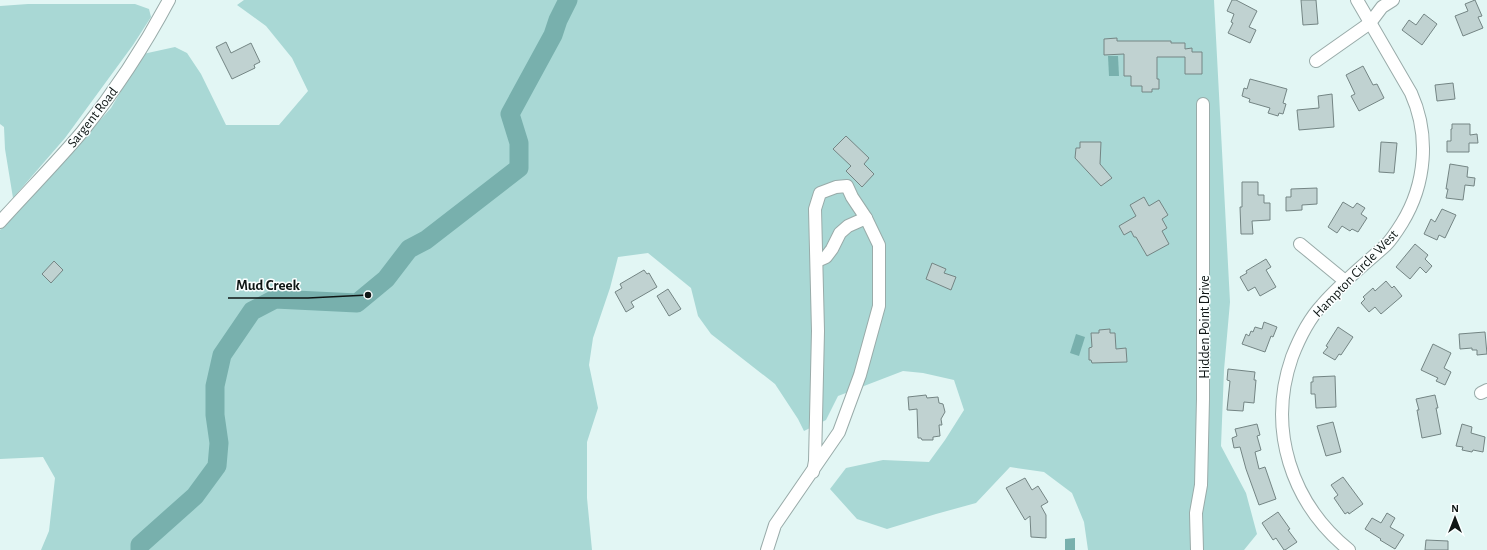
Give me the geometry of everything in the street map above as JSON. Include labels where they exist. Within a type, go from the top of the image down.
[{"type":"street","name":"Sargent Road","points":[[0,222],[72,143],[107,99],[138,54],[169,0]]},
{"type":"street","name":"Hampton Circle West","points":[[1341,548],[1323,526],[1303,497],[1295,479],[1285,445],[1282,410],[1288,371],[1302,334],[1322,305],[1386,245],[1398,229],[1413,202],[1419,184],[1423,149],[1422,130],[1411,93],[1357,0]]},
{"type":"street","points":[[1316,60],[1370,23],[1382,7],[1393,0]]},
{"type":"street","name":"Hidden Point Drive","points":[[1197,550],[1196,513],[1201,485],[1203,399],[1203,104]]},
{"type":"street","points":[[768,550],[776,525],[800,488],[813,472],[839,432],[860,375],[879,306],[879,245],[866,218],[852,197],[847,186],[836,187],[820,193],[815,209],[818,331],[815,461],[813,472]]},
{"type":"street","points":[[817,261],[826,257],[840,233],[848,226],[866,218]]},
{"type":"street","points":[[1300,244],[1345,282]]},
{"type":"shaded area","points":[[244,0],[1214,0],[1230,302],[1224,370],[1221,446],[1246,493],[1257,534],[1244,550],[1088,550],[1084,522],[1072,493],[1044,472],[1010,467],[976,503],[887,529],[857,519],[830,489],[846,468],[883,460],[929,462],[964,410],[954,380],[923,373],[903,371],[838,396],[826,420],[804,431],[775,384],[711,334],[698,316],[691,288],[648,253],[618,257],[610,288],[593,338],[589,365],[598,408],[587,442],[587,498],[592,550],[41,550],[49,531],[55,478],[43,457],[0,459],[0,230],[111,108],[143,54],[175,47],[187,53],[201,74],[226,125],[279,125],[308,91],[292,58],[266,26],[237,5]]},
{"type":"shaded area","points":[[28,4],[135,4],[149,9],[151,17],[133,45],[65,138],[13,198],[5,149],[4,127],[0,124],[0,6]]},
{"type":"shaded area","points":[[1108,56],[1118,56],[1119,76],[1109,76]]},
{"type":"shaded area","points":[[1076,334],[1085,337],[1079,356],[1070,353]]},
{"type":"shaded area","points":[[1075,538],[1075,550],[1065,550],[1065,539]]},
{"type":"building","points":[[1232,0],[1236,0],[1257,11],[1249,27],[1256,30],[1250,43],[1228,33],[1233,23],[1231,22],[1234,14],[1227,11]]},
{"type":"building","points":[[1301,0],[1316,0],[1318,24],[1303,25]]},
{"type":"building","points":[[1475,0],[1482,16],[1478,17],[1483,28],[1463,36],[1455,16],[1468,11],[1465,4]]},
{"type":"building","points":[[1424,14],[1437,24],[1422,45],[1402,30],[1409,20],[1416,25]]},
{"type":"building","points":[[1117,38],[1117,41],[1171,41],[1171,43],[1185,43],[1185,49],[1192,48],[1192,52],[1202,52],[1202,74],[1185,74],[1185,57],[1157,57],[1157,79],[1159,79],[1159,89],[1152,89],[1152,92],[1142,92],[1142,86],[1131,86],[1131,76],[1124,76],[1124,54],[1104,55],[1104,39]]},
{"type":"building","points":[[226,42],[231,53],[251,43],[260,62],[254,65],[255,68],[232,79],[216,47]]},
{"type":"building","points":[[1363,66],[1373,85],[1377,84],[1384,98],[1359,111],[1351,96],[1355,94],[1346,75]]},
{"type":"building","points":[[1250,79],[1287,89],[1283,103],[1286,104],[1283,114],[1279,113],[1278,116],[1268,113],[1270,108],[1249,102],[1250,99],[1242,96],[1244,88],[1247,89]]},
{"type":"building","points":[[1453,83],[1455,99],[1437,101],[1435,85]]},
{"type":"building","points":[[1332,94],[1334,127],[1299,130],[1297,110],[1319,108],[1318,96]]},
{"type":"building","points":[[1452,124],[1470,124],[1470,135],[1477,134],[1478,143],[1469,143],[1469,152],[1447,152],[1447,141],[1451,141]]},
{"type":"building","points":[[846,136],[869,158],[864,164],[874,174],[862,187],[846,171],[851,166],[833,149]]},
{"type":"building","points":[[1080,142],[1101,142],[1100,164],[1112,178],[1101,186],[1075,158],[1076,148],[1080,148]]},
{"type":"building","points":[[1381,142],[1397,143],[1394,173],[1379,172]]},
{"type":"building","points":[[1450,164],[1468,167],[1467,177],[1475,178],[1474,186],[1465,185],[1463,200],[1446,198]]},
{"type":"building","points":[[1242,182],[1258,182],[1258,195],[1264,195],[1264,203],[1270,203],[1270,220],[1252,221],[1253,234],[1241,234],[1240,207],[1242,207]]},
{"type":"building","points":[[1317,188],[1317,204],[1302,205],[1302,210],[1286,211],[1286,197],[1291,197],[1291,189]]},
{"type":"building","points":[[1144,197],[1149,206],[1159,200],[1168,215],[1162,219],[1167,228],[1162,231],[1169,244],[1147,256],[1131,231],[1124,235],[1119,226],[1136,216],[1130,205]]},
{"type":"building","points":[[1343,202],[1353,208],[1357,203],[1365,208],[1361,214],[1367,218],[1358,232],[1352,229],[1350,231],[1342,226],[1337,233],[1328,227]]},
{"type":"building","points":[[1442,209],[1456,215],[1445,238],[1439,235],[1437,240],[1424,234],[1431,219],[1435,222]]},
{"type":"building","points":[[1415,244],[1428,255],[1425,259],[1432,266],[1426,273],[1420,267],[1410,279],[1396,267]]},
{"type":"building","points":[[1266,259],[1271,267],[1266,270],[1276,287],[1260,296],[1255,287],[1248,291],[1240,277],[1247,273],[1246,271]]},
{"type":"building","points":[[54,261],[63,270],[51,283],[42,274]]},
{"type":"building","points":[[932,263],[946,269],[944,273],[956,277],[951,290],[926,279]]},
{"type":"building","points":[[644,270],[647,274],[649,273],[657,287],[631,302],[634,307],[626,312],[615,292],[622,288],[620,284]]},
{"type":"building","points":[[1386,281],[1392,288],[1394,286],[1402,296],[1381,314],[1375,307],[1369,312],[1361,303],[1365,299],[1363,297],[1373,288],[1375,291]]},
{"type":"building","points":[[668,289],[681,309],[669,316],[657,296]]},
{"type":"building","points":[[1264,322],[1277,327],[1273,337],[1271,336],[1265,352],[1242,344],[1246,334],[1249,336],[1255,327],[1262,329]]},
{"type":"building","points":[[1338,327],[1353,337],[1341,355],[1339,354],[1335,360],[1323,353],[1328,347],[1326,346]]},
{"type":"building","points":[[1110,329],[1110,333],[1115,333],[1116,349],[1126,348],[1127,362],[1092,363],[1091,360],[1089,360],[1089,348],[1092,347],[1091,333],[1099,333],[1099,330]]},
{"type":"building","points":[[1485,332],[1487,354],[1477,355],[1477,350],[1472,350],[1472,348],[1460,349],[1459,334]]},
{"type":"building","points":[[1433,344],[1451,353],[1444,368],[1451,372],[1445,385],[1436,381],[1438,378],[1421,370]]},
{"type":"building","points":[[1228,369],[1255,372],[1254,380],[1256,380],[1254,403],[1244,402],[1243,411],[1227,410],[1230,381],[1227,380]]},
{"type":"building","points":[[1335,376],[1336,407],[1316,408],[1315,394],[1311,394],[1311,382],[1313,382],[1313,377]]},
{"type":"building","points":[[926,395],[927,398],[938,397],[939,403],[943,404],[945,412],[941,419],[942,425],[939,425],[940,436],[933,437],[933,440],[922,440],[921,438],[918,438],[917,409],[909,410],[908,397]]},
{"type":"building","points":[[1435,395],[1441,434],[1422,438],[1417,410],[1419,410],[1416,399]]},
{"type":"building","points":[[1333,422],[1341,452],[1326,456],[1317,426]]},
{"type":"building","points":[[1257,424],[1260,435],[1257,436],[1261,450],[1255,452],[1259,469],[1265,467],[1276,499],[1259,505],[1240,447],[1234,448],[1232,438],[1237,436],[1235,429]]},
{"type":"building","points":[[1462,424],[1472,427],[1471,433],[1485,437],[1483,452],[1462,450],[1463,447],[1456,446]]},
{"type":"building","points":[[1343,477],[1363,504],[1349,514],[1348,512],[1345,514],[1334,498],[1338,495],[1331,485]]},
{"type":"building","points":[[1025,478],[1032,490],[1038,486],[1048,502],[1041,506],[1046,515],[1046,538],[1031,537],[1030,516],[1025,520],[1006,488]]},
{"type":"building","points":[[1278,512],[1297,542],[1285,550],[1276,538],[1273,540],[1262,523]]},
{"type":"building","points":[[1387,513],[1395,518],[1390,527],[1404,535],[1395,549],[1365,529],[1372,518],[1381,523]]},
{"type":"building","points":[[1426,540],[1448,541],[1448,550],[1425,550]]},
{"type":"waterway","points":[[140,550],[140,545],[195,496],[217,466],[219,443],[215,415],[215,386],[222,355],[252,311],[275,299],[357,303],[386,279],[409,249],[426,240],[519,168],[519,143],[510,114],[553,35],[558,20],[568,0]]},
{"type":"place","name":"Mud Creek","points":[[368,295]]}]
